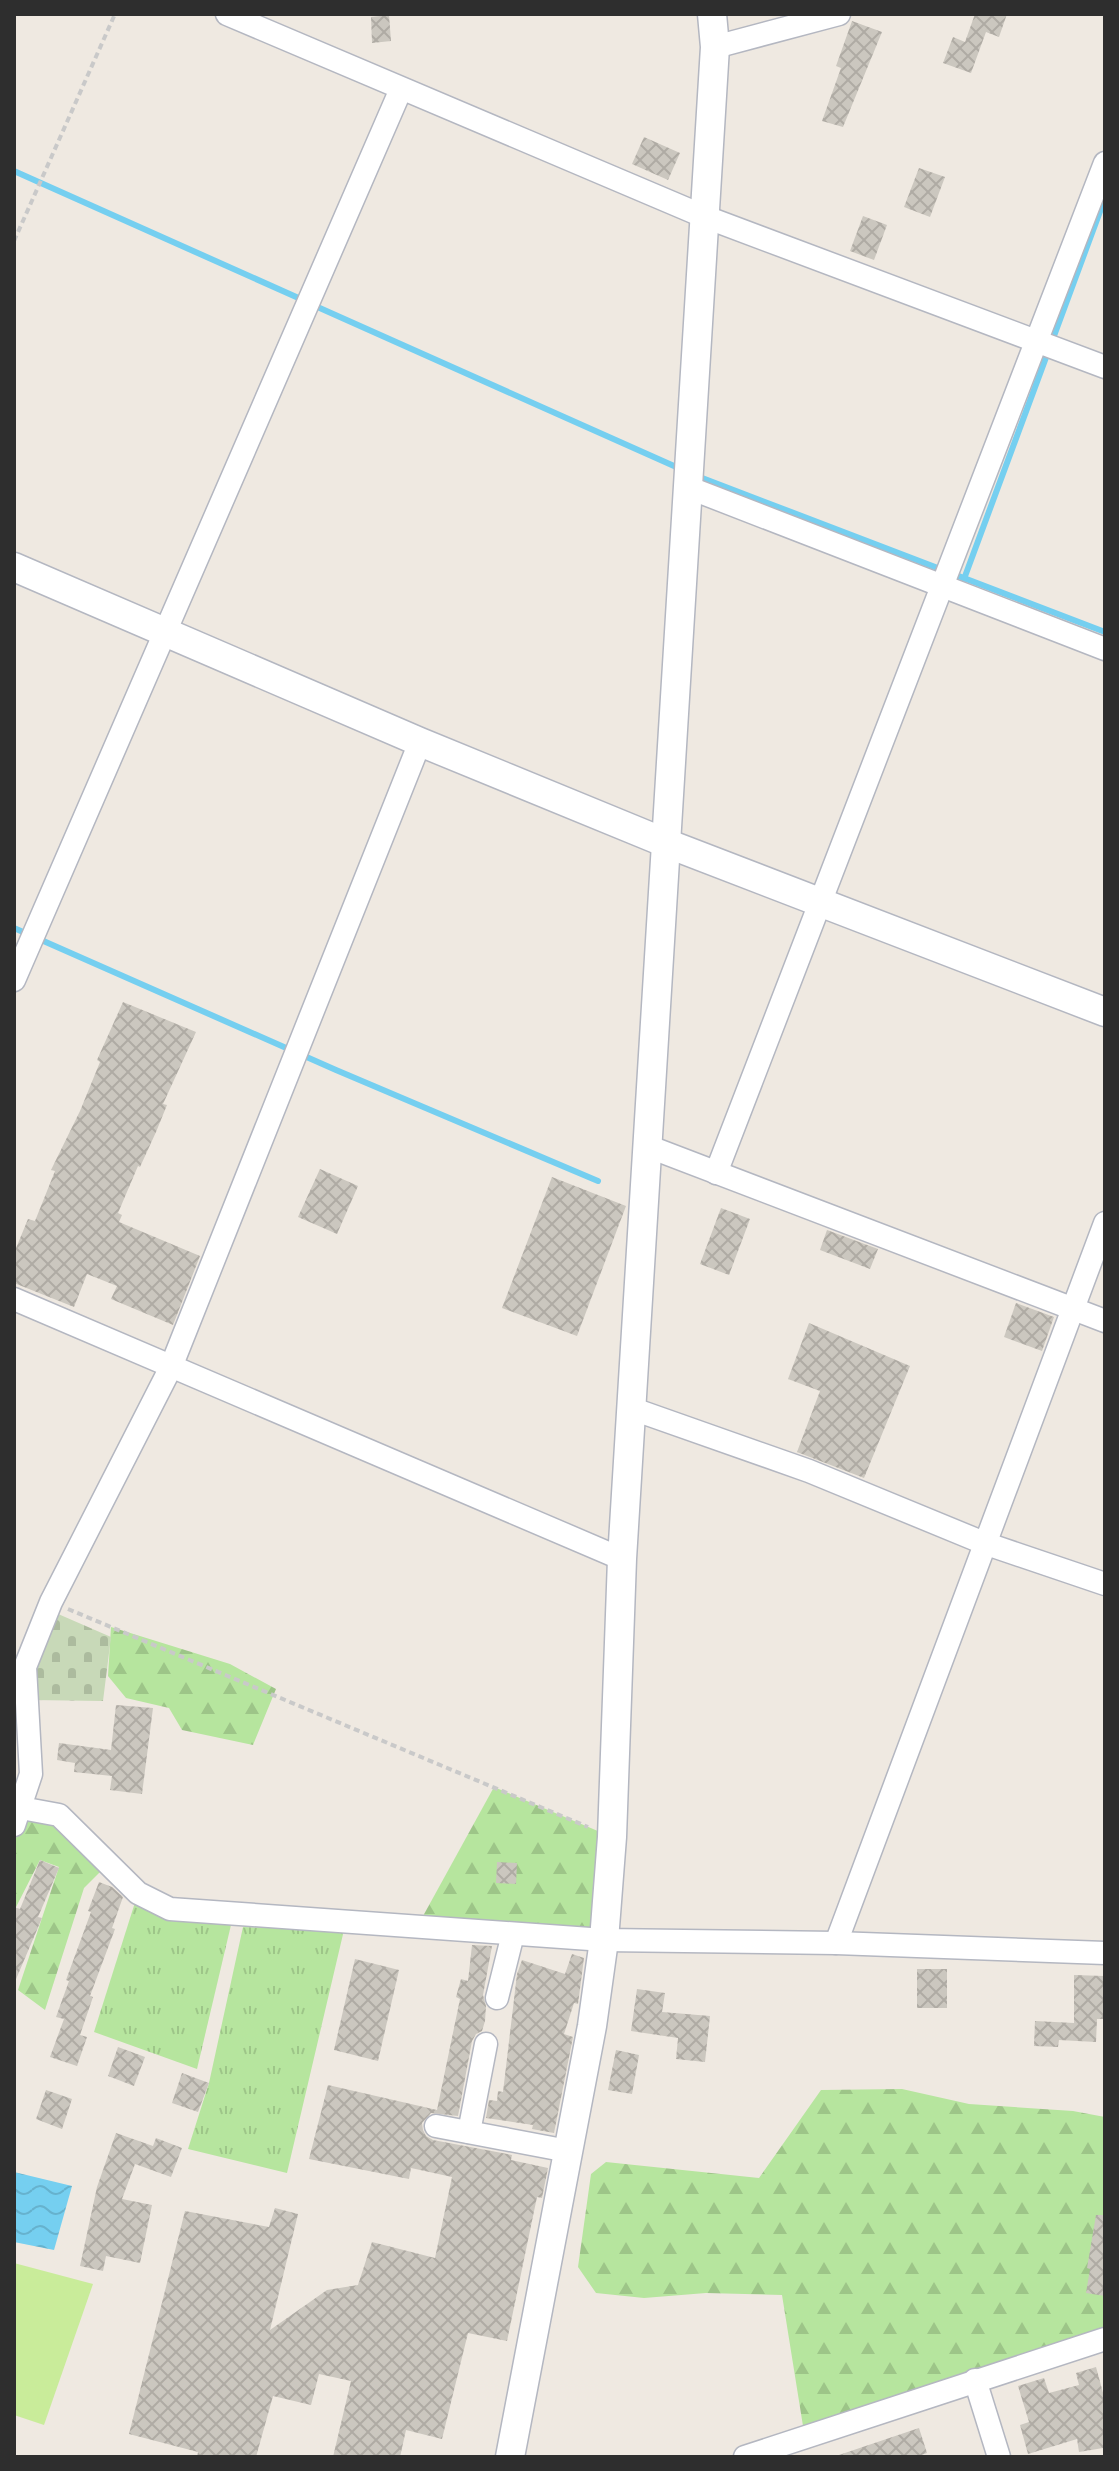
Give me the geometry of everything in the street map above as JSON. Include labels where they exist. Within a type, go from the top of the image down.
[{"type":"street","points":[[227,14],[703,216],[1105,367]]},
{"type":"street","points":[[510,2457],[592,2026],[604,1940],[612,1837],[622,1559],[715,47],[712,14]]},
{"type":"street","points":[[715,47],[839,14]]},
{"type":"street","points":[[14,980],[401,89]]},
{"type":"street","points":[[716,1173],[1105,163]]},
{"type":"street","points":[[687,487],[1105,649]]},
{"type":"street","points":[[14,567],[420,742],[666,843],[1105,1012]]},
{"type":"street","points":[[420,742],[171,1367],[51,1602],[25,1667],[31,1774],[16,1812],[59,1815],[138,1893],[170,1909],[604,1940],[836,1943],[1105,1953]]},
{"type":"street","points":[[647,1146],[1105,1321]]},
{"type":"street","points":[[836,1943],[1105,1223]]},
{"type":"street","points":[[14,1299],[622,1559]]},
{"type":"street","points":[[633,1409],[809,1471],[984,1543],[1105,1584]]},
{"type":"street","points":[[497,1998],[513,1934]]},
{"type":"street","points":[[469,2132],[486,2044]]},
{"type":"street","points":[[436,2126],[568,2151]]},
{"type":"street","points":[[745,2457],[1105,2339]]},
{"type":"street","points":[[975,2380],[999,2457]]},
{"type":"path","points":[[14,241],[115,14]]},
{"type":"path","points":[[51,1602],[612,1837]]},
{"type":"green space","points":[[49,1610],[111,1637],[103,1701],[31,1700],[25,1667]]},
{"type":"green space","points":[[111,1627],[230,1664],[276,1689],[253,1745],[182,1730],[169,1708],[126,1698],[108,1676]]},
{"type":"green space","points":[[494,1787],[612,1837],[604,1940],[417,1927]]},
{"type":"green space","points":[[25,1815],[59,1815],[107,1865],[84,1888],[45,2010],[18,1990],[59,1867],[40,1860],[14,1911],[14,1843]]},
{"type":"green space","points":[[138,1893],[230,1913],[231,1925],[197,2069],[94,2032]]},
{"type":"green space","points":[[243,1927],[344,1930],[287,2173],[188,2149],[209,2083]]},
{"type":"green space","points":[[902,2089],[969,2104],[1073,2111],[1105,2117],[1105,2339],[857,2420],[803,2426],[782,2295],[706,2293],[644,2298],[596,2293],[578,2267],[591,2174],[606,2162],[759,2178],[821,2090]]},
{"type":"green space","points":[[14,2263],[93,2284],[44,2425],[14,2415]]},
{"type":"water","points":[[14,2172],[72,2186],[54,2250],[14,2242]]},
{"type":"building","points":[[975,14],[1007,14],[999,37],[986,32],[971,73],[943,63],[953,37],[965,42]]},
{"type":"building","points":[[389,15],[391,41],[372,43],[371,17]]},
{"type":"building","points":[[852,21],[882,32],[843,127],[822,121],[841,68],[836,66]]},
{"type":"building","points":[[644,137],[680,153],[668,180],[632,164]]},
{"type":"building","points":[[919,168],[945,177],[930,217],[904,207]]},
{"type":"building","points":[[863,216],[887,225],[874,260],[850,251]]},
{"type":"building","points":[[123,1002],[196,1032],[163,1104],[167,1105],[156,1132],[118,1213],[122,1215],[119,1222],[200,1256],[173,1325],[111,1299],[117,1286],[87,1274],[74,1307],[14,1283],[14,1253],[28,1219],[35,1221],[55,1171],[51,1170],[80,1111],[100,1062],[97,1060]]},
{"type":"building","points":[[320,1169],[358,1186],[337,1234],[298,1217]]},
{"type":"building","points":[[552,1177],[626,1206],[577,1336],[502,1308]]},
{"type":"building","points":[[721,1208],[750,1219],[729,1275],[700,1264]]},
{"type":"building","points":[[827,1230],[878,1249],[870,1269],[820,1250]]},
{"type":"building","points":[[1016,1303],[1054,1317],[1042,1351],[1004,1337]]},
{"type":"building","points":[[809,1323],[910,1366],[864,1478],[797,1452],[820,1391],[788,1379]]},
{"type":"building","points":[[116,1705],[153,1708],[142,1794],[110,1790],[112,1776],[74,1772],[75,1763],[57,1760],[59,1743],[111,1750]]},
{"type":"building","points":[[40,1860],[59,1868],[14,1984],[14,1907],[20,1909]]},
{"type":"building","points":[[497,1862],[517,1863],[516,1884],[496,1883]]},
{"type":"building","points":[[99,1882],[112,1887],[123,1897],[112,1928],[115,1929],[90,1996],[93,1997],[80,2035],[87,2037],[77,2066],[50,2057],[64,2019],[56,2017],[69,1981],[66,1980]]},
{"type":"building","points":[[472,1945],[492,1946],[483,1995],[485,2021],[482,2031],[472,2041],[458,2116],[431,2113],[422,2123],[423,2130],[433,2140],[512,2155],[511,2160],[548,2168],[542,2198],[537,2197],[507,2341],[468,2333],[442,2439],[406,2430],[400,2457],[333,2457],[351,2381],[319,2374],[311,2405],[273,2396],[256,2457],[197,2457],[198,2452],[129,2434],[185,2211],[269,2227],[275,2208],[298,2214],[270,2330],[327,2290],[358,2285],[372,2242],[435,2258],[452,2177],[411,2168],[409,2179],[309,2159],[328,2085],[437,2110],[460,1999],[456,1997],[461,1979],[468,1981]]},
{"type":"building","points":[[572,1954],[584,1958],[578,2004],[574,2003],[564,2034],[573,2037],[554,2133],[532,2129],[533,2125],[486,2118],[489,2100],[497,2101],[498,2091],[503,2092],[517,1974],[522,1960],[565,1974]]},
{"type":"building","points":[[355,1959],[399,1970],[378,2061],[334,2050]]},
{"type":"building","points":[[917,1969],[947,1969],[947,2008],[917,2008]]},
{"type":"building","points":[[1074,1975],[1104,1976],[1103,2019],[1097,2019],[1096,2042],[1059,2040],[1058,2047],[1034,2046],[1035,2021],[1074,2023]]},
{"type":"building","points":[[637,1989],[665,1993],[662,2012],[710,2016],[705,2062],[676,2059],[678,2038],[631,2031]]},
{"type":"building","points":[[118,2047],[145,2057],[134,2086],[108,2076]]},
{"type":"building","points":[[616,2050],[639,2055],[632,2094],[608,2090]]},
{"type":"building","points":[[182,2073],[209,2083],[198,2112],[172,2103]]},
{"type":"building","points":[[46,2090],[72,2099],[62,2129],[36,2119]]},
{"type":"building","points":[[116,2133],[153,2146],[156,2138],[182,2148],[171,2177],[135,2164],[122,2199],[152,2205],[140,2263],[106,2256],[103,2271],[80,2266],[97,2187]]},
{"type":"building","points":[[1096,2215],[1105,2215],[1105,2296],[1086,2293]]},
{"type":"building","points":[[1096,2367],[1105,2400],[1103,2448],[1079,2452],[1077,2439],[1028,2454],[1020,2425],[1029,2422],[1018,2386],[1044,2378],[1049,2393],[1079,2385],[1076,2373]]},
{"type":"building","points":[[919,2428],[927,2453],[916,2457],[839,2455]]},
{"type":"waterway","points":[[14,171],[303,300]]},
{"type":"waterway","points":[[964,579],[1105,198]]},
{"type":"waterway","points":[[313,305],[683,470]]},
{"type":"waterway","points":[[697,476],[1105,632]]},
{"type":"waterway","points":[[14,928],[598,1181]]}]
